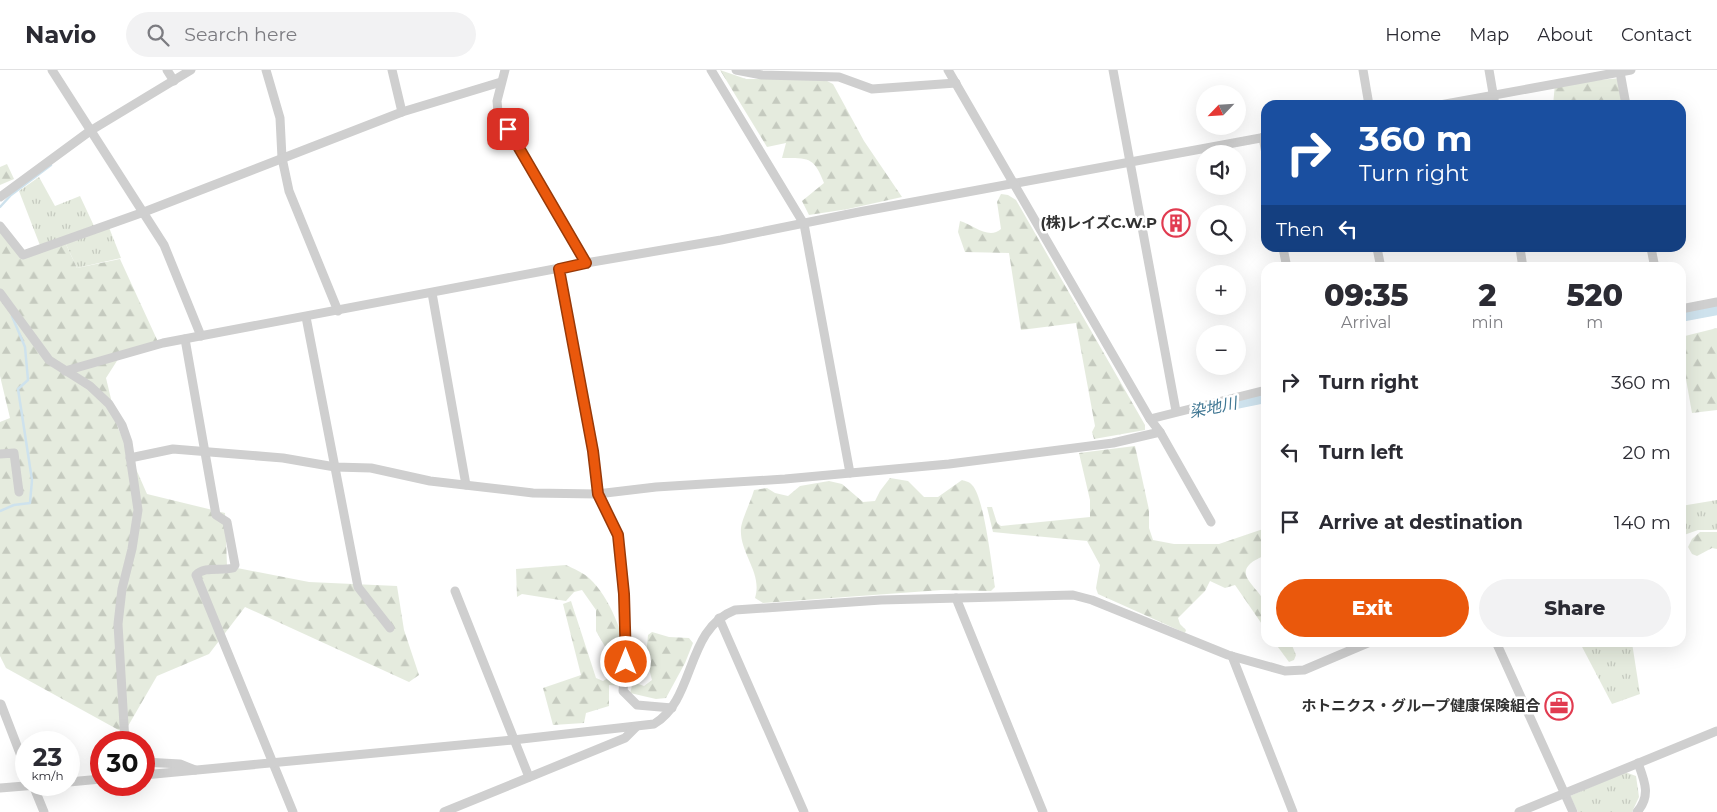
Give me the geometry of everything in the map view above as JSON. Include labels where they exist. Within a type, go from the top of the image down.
[{"type":"street","points":[[52,70],[164,245],[201,336]]},
{"type":"street","points":[[167,70],[174,81]]},
{"type":"street","points":[[0,197],[90,131],[191,70]]},
{"type":"street","points":[[266,70],[280,118],[282,158],[289,191],[338,311]]},
{"type":"street","points":[[392,70],[402,112]]},
{"type":"street","points":[[504,70],[497,100],[498,112],[586,263]]},
{"type":"street","points":[[711,70],[804,224],[850,473]]},
{"type":"street","points":[[736,70],[762,75],[839,77],[872,88],[956,83]]},
{"type":"street","points":[[948,70],[1211,522]]},
{"type":"street","points":[[1113,70],[1176,411]]},
{"type":"street","points":[[1363,70],[1368,100]]},
{"type":"street","points":[[1488,70],[1494,100]]},
{"type":"street","points":[[1466,100],[1631,70]]},
{"type":"street","points":[[1620,72],[1625,100]]},
{"type":"street","points":[[0,226],[23,255],[144,212],[402,112],[501,82]]},
{"type":"street","points":[[65,371],[163,343],[1261,138]]},
{"type":"street","points":[[559,269],[593,451],[598,494],[618,535],[627,649],[624,691],[637,705],[672,708]]},
{"type":"street","points":[[0,293],[46,356],[65,371],[90,386],[109,404],[122,425],[130,458],[138,510],[132,549],[122,589],[118,624],[124,731]]},
{"type":"street","points":[[432,293],[466,485]]},
{"type":"street","points":[[1686,308],[1717,302]]},
{"type":"street","points":[[306,317],[358,587],[390,628]]},
{"type":"street","points":[[185,339],[216,515],[227,522],[235,565],[233,568],[222,570],[204,570],[196,576],[293,812]]},
{"type":"street","points":[[1150,419],[1261,391]]},
{"type":"street","points":[[130,458],[173,449],[283,458],[335,468],[372,468],[430,481],[533,493],[598,494],[716,482],[949,464],[1113,443],[1160,432]]},
{"type":"street","points":[[0,454],[14,453],[19,492]]},
{"type":"street","points":[[455,591],[529,777]]},
{"type":"street","points":[[155,774],[513,740],[654,724],[662,719],[672,708],[708,629],[719,618],[735,610],[881,600],[1073,595],[1092,600],[1232,656],[1278,670],[1296,671],[1357,647]]},
{"type":"street","points":[[956,598],[1043,812]]},
{"type":"street","points":[[719,618],[804,812]]},
{"type":"street","points":[[1498,647],[1573,812]]},
{"type":"street","points":[[1232,656],[1293,812]]},
{"type":"street","points":[[1,704],[15,740]]},
{"type":"street","points":[[444,812],[625,738],[636,727]]},
{"type":"street","points":[[1520,812],[1717,731]]},
{"type":"street","points":[[155,763],[180,764],[196,770]]},
{"type":"street","points":[[1637,812],[1644,803],[1646,792],[1638,763]]},
{"type":"street","points":[[0,788],[15,787]]},
{"type":"street","points":[[37,796],[44,812]]},
{"type":"green space","points":[[720,70],[746,79],[823,79],[833,84],[864,141],[902,197],[848,209],[809,215],[802,201],[824,183],[817,168],[805,159],[782,158],[786,143],[767,147]]},
{"type":"green space","points":[[1621,78],[1625,100],[1553,100],[1555,84]]},
{"type":"green space","points":[[7,164],[14,179],[0,185],[0,167]]},
{"type":"green space","points":[[39,177],[55,206],[80,196],[94,226],[41,248],[19,191]]},
{"type":"green space","points":[[1001,194],[1008,195],[1016,200],[1145,425],[1145,430],[1094,439],[1092,432],[1095,426],[1076,323],[1021,330],[1009,253],[965,252],[958,232],[960,221],[981,231],[991,233],[1001,229],[997,202]]},
{"type":"green space","points":[[108,225],[121,258],[77,268],[64,240]]},
{"type":"green space","points":[[0,228],[22,257],[64,240],[77,268],[120,259],[159,344],[122,353],[106,378],[118,428],[147,494],[225,513],[227,566],[309,582],[397,586],[404,630],[419,675],[409,682],[245,607],[209,654],[157,676],[125,731],[120,731],[6,668],[0,656],[0,422],[10,418],[0,376]]},
{"type":"green space","points":[[1717,328],[1717,410],[1692,413],[1686,379],[1686,336]]},
{"type":"green space","points":[[1135,446],[1149,510],[1149,528],[1153,540],[1174,544],[1219,544],[1261,530],[1261,557],[1253,561],[1247,567],[1246,573],[1248,579],[1261,596],[1261,623],[1235,585],[1225,588],[1210,581],[1205,591],[1178,618],[1180,624],[1186,630],[1185,633],[1098,594],[1096,588],[1100,565],[1087,541],[993,532],[987,507],[992,507],[997,523],[1001,526],[1090,517],[1090,500],[1079,453]]},
{"type":"green space","points":[[890,478],[908,481],[924,497],[938,497],[962,480],[971,484],[980,503],[987,533],[995,587],[991,591],[942,590],[763,603],[755,598],[757,589],[754,571],[741,537],[743,520],[754,490],[767,488],[775,493],[788,496],[800,486],[829,481],[842,484],[863,502],[875,501]]},
{"type":"green space","points":[[1717,500],[1717,530],[1698,530],[1686,534],[1686,505]]},
{"type":"green space","points":[[1700,532],[1717,532],[1717,549],[1712,548],[1697,556],[1692,554],[1688,547],[1692,539]]},
{"type":"green space","points":[[566,565],[590,579],[603,595],[619,629],[622,641],[622,661],[614,665],[609,661],[607,650],[596,631],[596,610],[582,590],[574,592],[566,601],[522,594],[517,597],[516,569]]},
{"type":"green space","points":[[571,601],[596,678],[603,681],[618,672],[623,686],[609,685],[609,706],[586,713],[584,723],[553,725],[543,688],[581,675],[563,604]]},
{"type":"green space","points":[[652,632],[669,637],[689,638],[693,643],[685,663],[666,698],[656,699],[630,693],[633,682],[644,686],[652,680],[646,657],[648,635]]},
{"type":"green space","points":[[1278,647],[1293,647],[1296,655],[1294,660],[1289,662]]},
{"type":"green space","points":[[1582,647],[1633,647],[1640,694],[1612,704]]},
{"type":"green space","points":[[1625,772],[1636,776],[1639,797],[1632,812],[1578,812],[1570,796]]},
{"type":"waterway","points":[[0,207],[11,195],[51,165]]},
{"type":"waterway","name":"染地川","points":[[1686,314],[1717,308]]},
{"type":"waterway","points":[[0,511],[14,505],[30,503],[32,480],[18,389],[28,380],[25,347],[12,316]]},
{"type":"waterway","name":"染地川","points":[[1212,407],[1261,397]]},
{"type":"place","name":"(株)レイズC.W.P","points":[[1176,223]]},
{"type":"place","name":"ホトニクス・グループ健康保険組合","points":[[1559,706]]},
{"type":"route","points":[[508,129],[586,263],[559,269],[593,451],[598,494],[618,535],[624,594],[626,662]]}]
